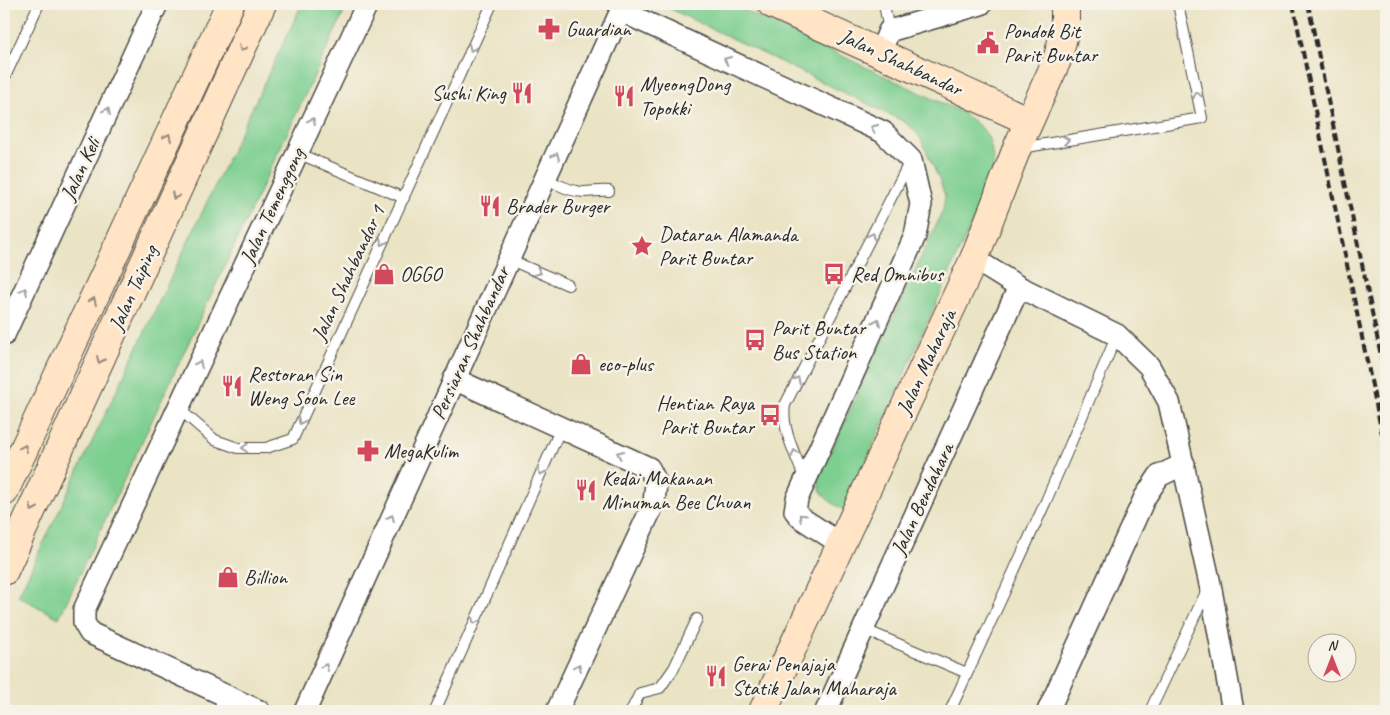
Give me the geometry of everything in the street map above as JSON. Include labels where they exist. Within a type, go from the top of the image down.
[{"type":"main road","name":"Jalan Taiping","points":[[4,492],[230,4]]},
{"type":"main road","name":"Jalan Taiping","points":[[4,571],[262,4]]},
{"type":"main road","name":"Jalan Shahbandar","points":[[772,4],[884,42],[1029,121]]},
{"type":"main road","name":"Jalan Maharaja","points":[[763,711],[974,259],[1017,148],[1057,60],[1065,30],[1065,4]]},
{"type":"street","name":"Jalan Keli","points":[[4,335],[156,4]]},
{"type":"street","name":"Jalan Temenggong","points":[[259,711],[221,703],[90,633],[84,622],[84,610],[366,4]]},
{"type":"street","points":[[884,42],[981,4]]},
{"type":"street","points":[[623,7],[883,132],[911,160],[921,204],[915,236],[797,499],[795,511],[801,518],[841,544]]},
{"type":"street","name":"Persiaran Shahbandar","points":[[305,711],[623,7]]},
{"type":"street","points":[[974,259],[1019,287],[1117,335],[1148,366],[1168,402],[1184,464],[1210,584],[1233,711]]},
{"type":"street","name":"Jalan Bendahara","points":[[826,711],[1019,287]]},
{"type":"street","points":[[454,379],[649,468],[656,482],[654,503],[557,711]]},
{"type":"street","points":[[1048,711],[1145,497],[1159,476],[1184,464]]},
{"type":"lane","points":[[4,79],[38,4]]},
{"type":"lane","name":"Jalan Shahbandar 1","points":[[178,408],[215,440],[238,448],[266,448],[292,439],[492,4]]},
{"type":"lane","points":[[884,4],[884,42]]},
{"type":"lane","points":[[1017,148],[1202,118],[1178,4]]},
{"type":"lane","points":[[297,153],[404,198]]},
{"type":"lane","points":[[805,481],[783,416],[785,405],[911,160]]},
{"type":"lane","points":[[545,179],[572,190],[585,192],[609,191]]},
{"type":"lane","points":[[508,259],[568,285]]},
{"type":"lane","points":[[950,711],[1046,501],[1117,335]]},
{"type":"lane","points":[[435,711],[561,428]]},
{"type":"lane","points":[[1150,711],[1210,584]]},
{"type":"lane","points":[[632,711],[640,693],[660,688],[674,668],[697,619]]},
{"type":"lane","points":[[863,628],[967,673]]},
{"type":"green space","points":[[302,4],[348,4],[59,618],[18,596]]},
{"type":"green space","points":[[660,4],[731,4],[959,111],[978,124],[990,143],[994,173],[844,510],[829,501],[822,493],[819,477],[943,210],[945,196],[941,184],[922,141],[915,130],[903,121]]},
{"type":"railway","points":[[1293,4],[1386,453]]},
{"type":"railway","points":[[1308,4],[1386,380]]},
{"type":"place","name":"Guardian","points":[[549,29]]},
{"type":"place","name":"Pondok Bit Parit Buntar","points":[[988,43]]},
{"type":"place","name":"Sushi King","points":[[522,93]]},
{"type":"place","name":"MyeongDong Topokki","points":[[624,96]]},
{"type":"place","name":"Brader Burger","points":[[490,206]]},
{"type":"place","name":"Dataran Alamanda Parit Buntar","points":[[642,246]]},
{"type":"place","name":"OGGO","points":[[384,274]]},
{"type":"place","name":"Red Omnibus","points":[[834,274]]},
{"type":"place","name":"Parit Buntar Bus Station","points":[[755,340]]},
{"type":"place","name":"eco-plus","points":[[581,364]]},
{"type":"place","name":"Restoran Sin Weng Soon Lee","points":[[232,386]]},
{"type":"place","name":"Hentian Raya Parit Buntar","points":[[770,415]]},
{"type":"place","name":"MegaKulim","points":[[368,451]]},
{"type":"place","name":"Kedai Makanan Minuman Bee Chuan","points":[[586,490]]},
{"type":"place","name":"Billion","points":[[228,577]]},
{"type":"place","name":"Gerai Penajaja Statik Jalan Maharaja","points":[[716,676]]}]
